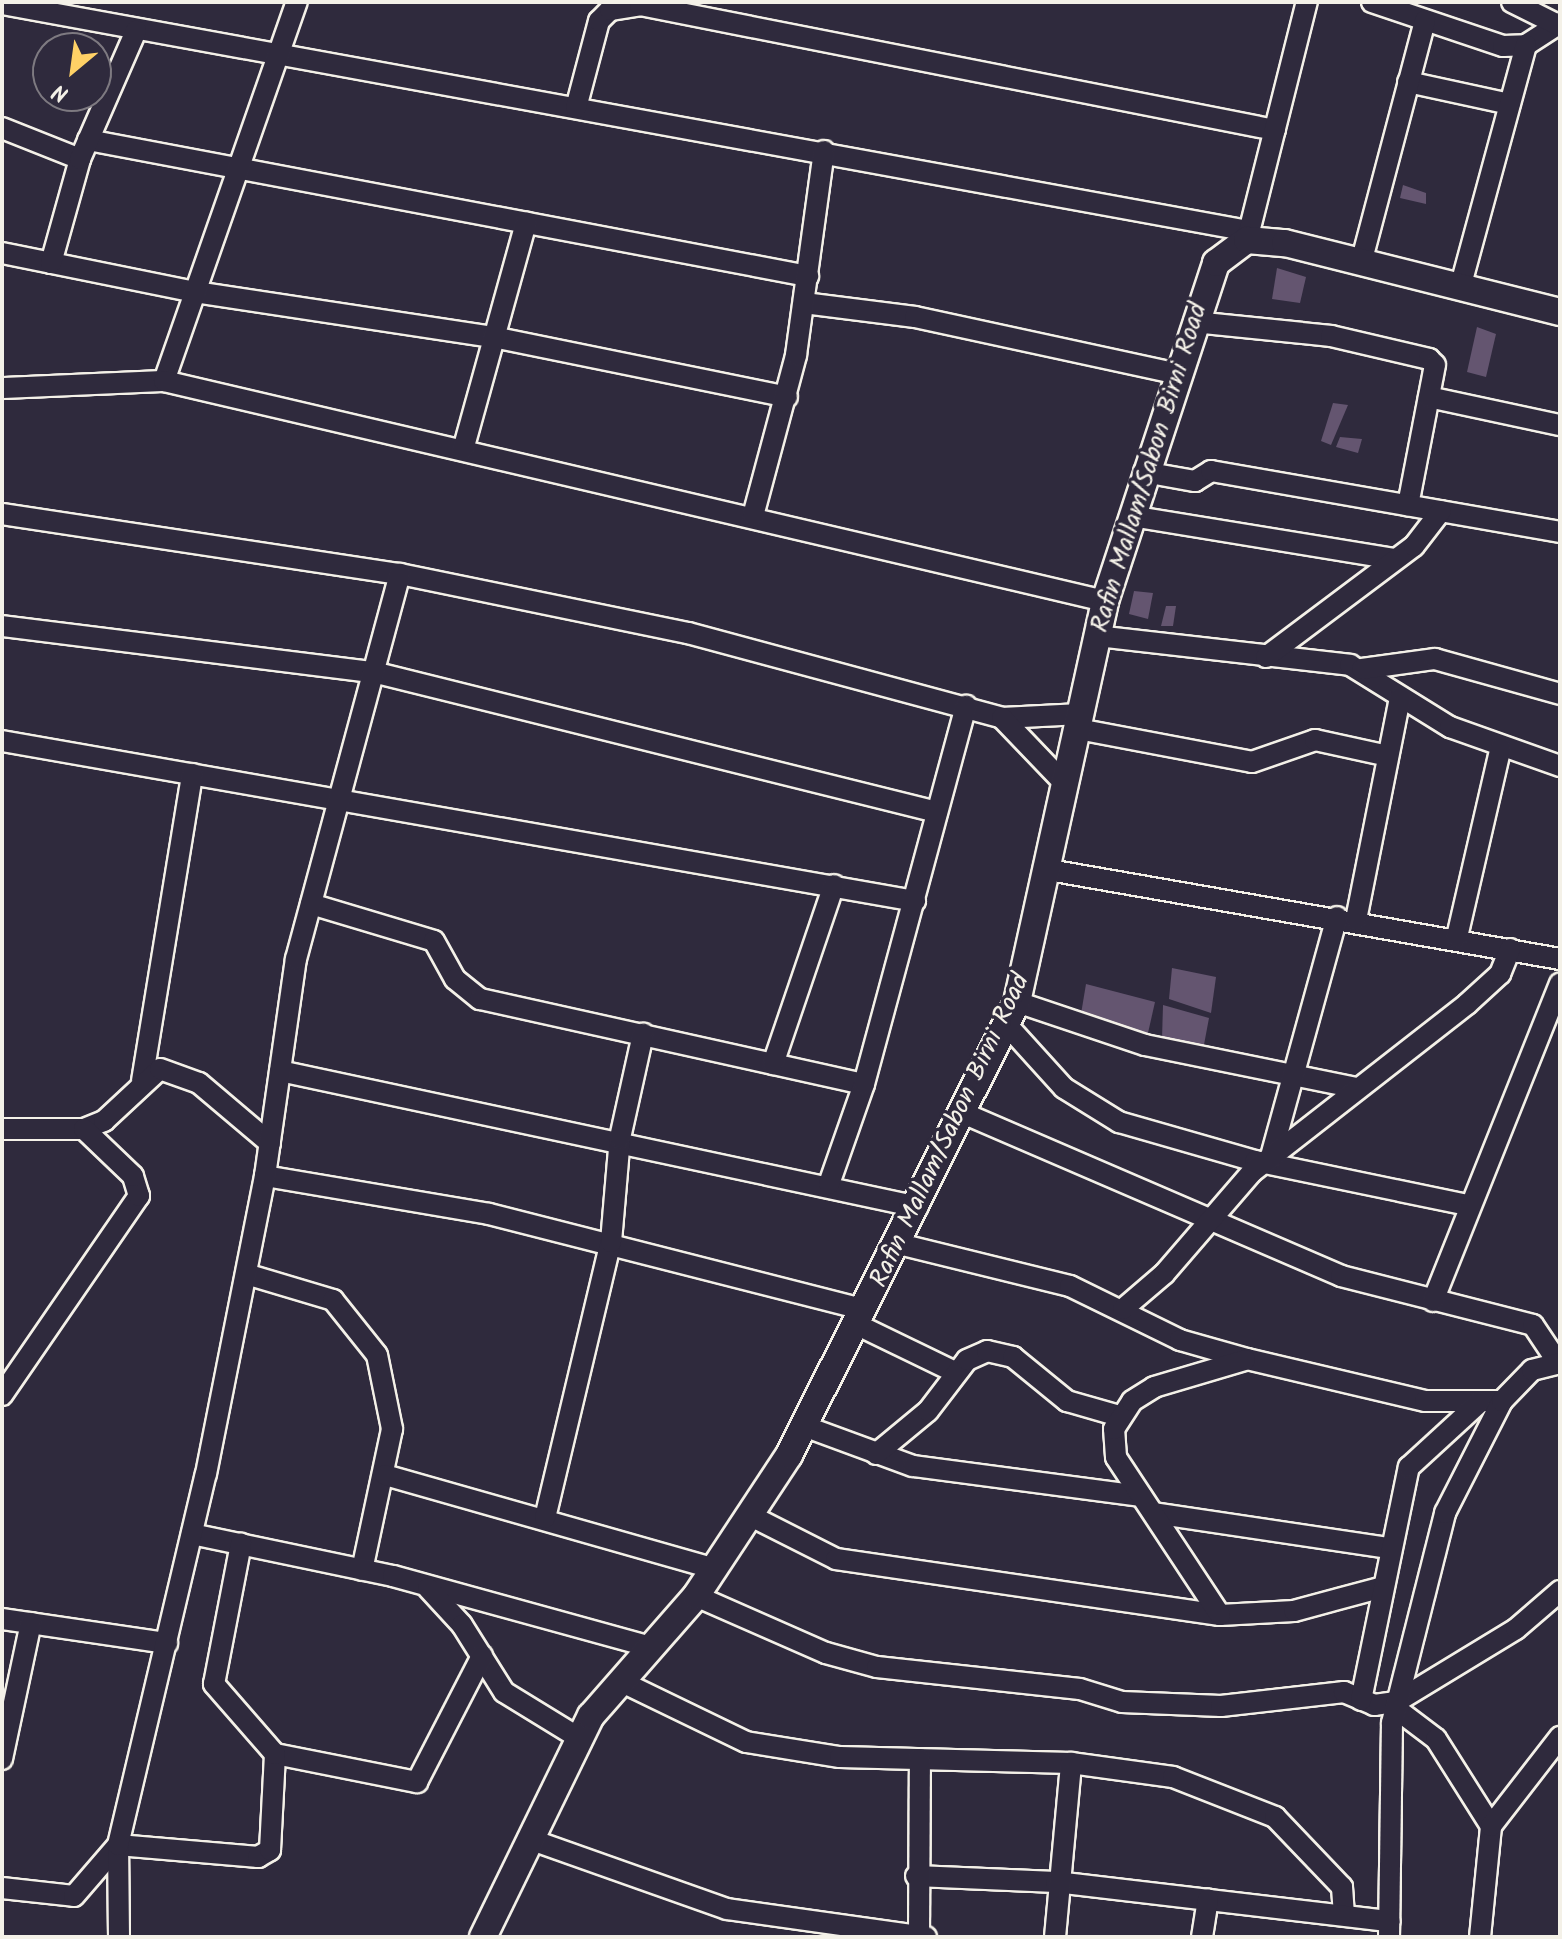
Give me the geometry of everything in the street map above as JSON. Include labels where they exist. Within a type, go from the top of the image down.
[{"type":"street","points":[[164,381],[297,2]]},
{"type":"street","points":[[1248,235],[1307,2]]},
{"type":"street","points":[[1372,2],[1503,46],[1526,45],[1558,24]]},
{"type":"street","points":[[1512,2],[1558,24]]},
{"type":"street","points":[[2,4],[277,57],[824,151],[1248,235],[1560,312]]},
{"type":"street","points":[[576,108],[599,21],[610,10],[640,5],[1275,130]]},
{"type":"street","points":[[1361,263],[1425,20]]},
{"type":"street","points":[[51,263],[84,149],[136,31]]},
{"type":"street","points":[[1460,288],[1526,45]]},
{"type":"street","points":[[1408,82],[1510,104]]},
{"type":"street","points":[[2,128],[84,149],[237,171],[808,276]]},
{"type":"street","points":[[753,516],[787,397],[804,303],[824,151]]},
{"type":"street","points":[[463,450],[526,223]]},
{"type":"street","name":"Rafin Mallam/Sabon Birni Road","points":[[483,1937],[579,1738],[620,1681],[716,1569],[804,1426],[918,1207],[1011,1013],[1049,870],[1105,601],[1144,472],[1175,373],[1216,263],[1248,235]]},
{"type":"street","points":[[2,253],[195,292],[493,337],[787,397]]},
{"type":"street","points":[[804,303],[915,317],[1175,373]]},
{"type":"street","points":[[1194,322],[1309,332],[1429,359],[1435,365],[1408,505]]},
{"type":"street","points":[[2,388],[164,381],[753,516],[1105,601]]},
{"type":"street","points":[[1429,397],[1560,425]]},
{"type":"street","points":[[1144,472],[1195,481],[1211,471],[1560,532]]},
{"type":"street","points":[[1266,657],[1414,546],[1441,511]]},
{"type":"street","points":[[2,514],[400,574],[688,633],[1002,718],[1080,722],[1252,762],[1315,740],[1388,756]]},
{"type":"street","points":[[1131,516],[1393,559]]},
{"type":"street","points":[[119,1937],[118,1845],[192,1534],[246,1274],[311,904],[400,574]]},
{"type":"street","points":[[2,626],[373,672],[937,812]]},
{"type":"street","points":[[1097,636],[1362,669],[1435,659],[1560,694]]},
{"type":"street","points":[[1362,669],[1400,697],[1501,747],[1560,766]]},
{"type":"street","points":[[1268,1161],[1346,919],[1400,697]]},
{"type":"street","points":[[829,1184],[864,1084],[966,706]]},
{"type":"street","points":[[1002,718],[1067,786]]},
{"type":"street","points":[[2,741],[915,901]]},
{"type":"street","points":[[1457,937],[1501,747]]},
{"type":"street","points":[[142,1081],[192,774]]},
{"type":"street","points":[[1049,870],[1457,937],[1560,959]]},
{"type":"street","points":[[773,1064],[834,885]]},
{"type":"street","points":[[311,904],[434,941],[455,979],[480,999],[864,1084]]},
{"type":"street","points":[[1123,1309],[1164,1274],[1205,1221],[1268,1161],[1489,985],[1510,949]]},
{"type":"street","points":[[1433,1301],[1468,1205],[1560,983]]},
{"type":"street","points":[[1011,1013],[1294,1078],[1357,1088]]},
{"type":"street","points":[[1011,1013],[1089,1108],[1268,1161],[1468,1205]]},
{"type":"street","points":[[545,1518],[611,1242],[620,1138],[643,1034]]},
{"type":"street","points":[[2,1129],[84,1129],[104,1121],[142,1081],[175,1070],[270,1143]]},
{"type":"street","points":[[280,1071],[620,1138],[918,1207]]},
{"type":"street","points":[[916,1876],[1056,1882],[1344,1915],[1390,1929],[1395,1705],[1445,1513],[1502,1401],[1532,1370],[1558,1356],[1533,1325],[1341,1276],[1205,1221],[963,1113]]},
{"type":"street","points":[[2,1395],[139,1196],[133,1176],[84,1129]]},
{"type":"street","points":[[265,1176],[611,1242],[862,1317],[955,1372]]},
{"type":"street","points":[[899,1244],[1070,1286],[1123,1309],[1180,1340],[1247,1359],[1412,1398],[1502,1401]]},
{"type":"street","points":[[246,1274],[333,1300],[365,1333],[389,1399],[385,1475],[362,1570]]},
{"type":"street","points":[[876,1454],[928,1411],[955,1372],[976,1353],[1013,1357],[1067,1401],[1119,1416]]},
{"type":"street","points":[[1220,1615],[1116,1457],[1119,1416],[1154,1387],[1247,1359]]},
{"type":"street","points":[[1361,1700],[1379,1588],[1415,1455],[1480,1402]]},
{"type":"street","points":[[804,1426],[913,1466],[1141,1496]]},
{"type":"street","points":[[385,1475],[716,1569]]},
{"type":"street","points":[[1154,1513],[1389,1548]]},
{"type":"street","points":[[751,1516],[836,1559],[1220,1615],[1294,1611],[1379,1588]]},
{"type":"street","points":[[192,1534],[362,1570],[651,1647]]},
{"type":"street","points":[[241,1544],[214,1684],[275,1754],[417,1782],[482,1656]]},
{"type":"street","points":[[428,1588],[522,1708],[579,1738]]},
{"type":"street","points":[[1395,1705],[1516,1629],[1560,1591]]},
{"type":"street","points":[[696,1596],[826,1653],[877,1667],[1080,1689],[1122,1702],[1221,1706],[1344,1692],[1361,1700],[1395,1705],[1436,1739],[1491,1826]]},
{"type":"street","points":[[2,1619],[167,1643]]},
{"type":"street","points":[[2,1759],[31,1623]]},
{"type":"street","points":[[620,1681],[746,1742],[840,1757],[1071,1763],[1153,1771],[1275,1817],[1342,1887],[1344,1915]]},
{"type":"street","points":[[1480,1937],[1491,1826],[1560,1737]]},
{"type":"street","points":[[118,1845],[258,1857],[275,1838],[275,1754]]},
{"type":"street","points":[[919,1936],[916,1876],[920,1759]]},
{"type":"street","points":[[1055,1937],[1056,1882],[1071,1763]]},
{"type":"street","points":[[529,1839],[727,1909],[926,1937]]},
{"type":"street","points":[[2,1888],[74,1896],[118,1845]]},
{"type":"street","points":[[1202,1937],[1208,1899]]},
{"type":"building","points":[[1403,185],[1426,193],[1426,204],[1400,198]]},
{"type":"building","points":[[1277,268],[1306,277],[1300,303],[1272,299]]},
{"type":"building","points":[[1477,327],[1496,334],[1486,377],[1467,372]]},
{"type":"building","points":[[1333,403],[1348,405],[1331,445],[1321,441]]},
{"type":"building","points":[[1340,437],[1362,439],[1358,453],[1336,447]]},
{"type":"building","points":[[1134,591],[1153,593],[1148,619],[1129,614]]},
{"type":"building","points":[[1166,606],[1176,606],[1173,626],[1161,626]]},
{"type":"building","points":[[1172,968],[1216,977],[1211,1013],[1169,999]]},
{"type":"building","points":[[1086,984],[1155,1002],[1148,1033],[1081,1014]]},
{"type":"building","points":[[1163,1005],[1209,1018],[1203,1050],[1162,1039]]}]
